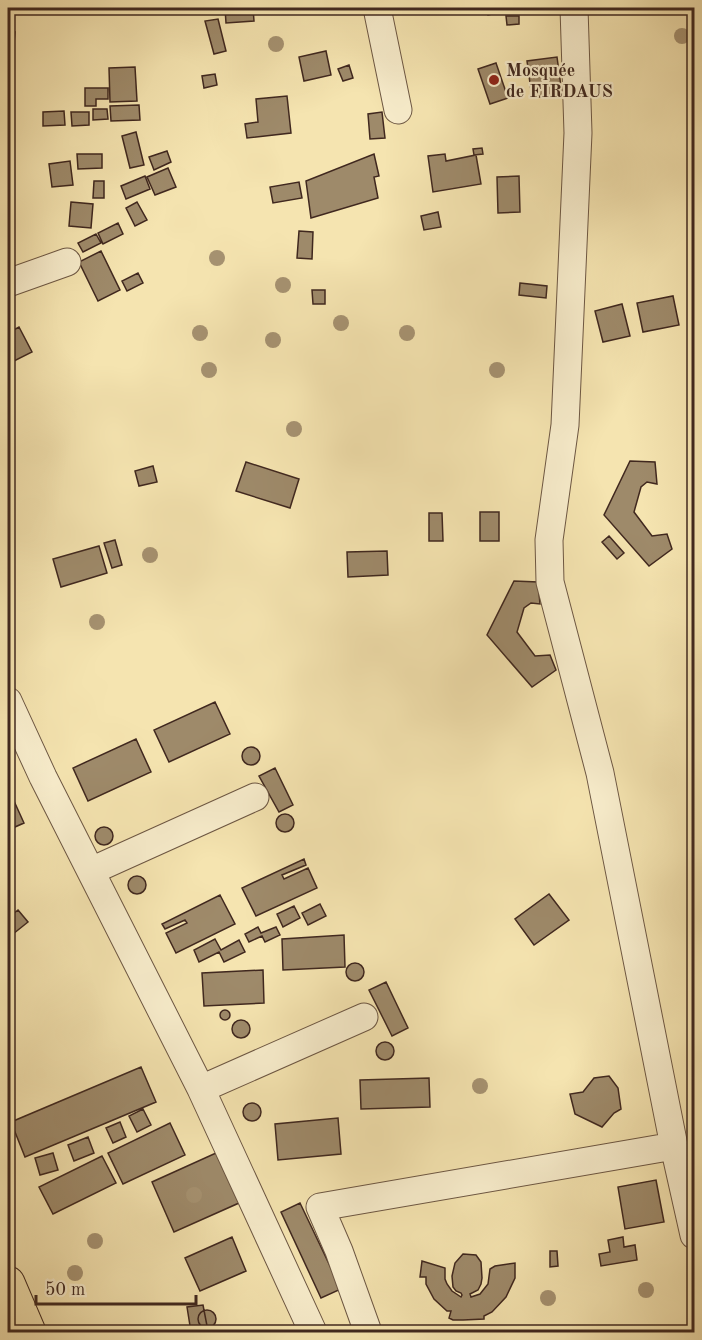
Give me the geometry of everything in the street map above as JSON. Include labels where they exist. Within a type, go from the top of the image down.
[{"type":"highway","points":[[9,1292],[29,1332]]},
{"type":"street","points":[[377,8],[398,110]]},
{"type":"street","points":[[574,8],[578,145],[566,425],[549,540],[550,582],[600,773],[694,1236]]},
{"type":"street","points":[[8,283],[67,262]]},
{"type":"street","points":[[8,701],[43,777],[201,1089],[313,1332]]},
{"type":"street","points":[[91,871],[255,797]]},
{"type":"street","points":[[201,1089],[364,1017]]},
{"type":"street","points":[[368,1332],[339,1251],[320,1207],[674,1146]]},
{"type":"building","points":[[9,8],[22,8],[22,11],[9,12]]},
{"type":"building","points":[[225,8],[253,8],[254,21],[226,23]]},
{"type":"building","points":[[486,8],[513,8],[513,10],[488,15]]},
{"type":"building","points":[[506,16],[519,16],[519,24],[507,25]]},
{"type":"building","points":[[218,19],[226,51],[214,54],[205,21]]},
{"type":"building","points":[[8,31],[15,32],[14,44],[8,44]]},
{"type":"building","points":[[326,51],[331,75],[304,81],[299,57]]},
{"type":"building","points":[[557,57],[562,94],[532,98],[527,61]]},
{"type":"building","points":[[496,63],[508,98],[490,104],[478,69]]},
{"type":"building","points":[[349,65],[353,78],[343,81],[338,69]]},
{"type":"building","points":[[135,67],[137,101],[110,102],[109,68]]},
{"type":"building","points":[[215,74],[217,85],[204,88],[202,76]]},
{"type":"building","points":[[85,88],[108,88],[108,99],[96,99],[96,106],[85,106]]},
{"type":"building","points":[[287,96],[291,133],[247,138],[245,124],[258,122],[256,99]]},
{"type":"building","points":[[139,105],[140,120],[111,121],[110,106]]},
{"type":"building","points":[[93,109],[107,109],[108,119],[93,120]]},
{"type":"building","points":[[64,111],[65,125],[43,126],[43,112]]},
{"type":"building","points":[[71,112],[89,112],[89,125],[72,126]]},
{"type":"building","points":[[382,112],[385,138],[370,139],[368,114]]},
{"type":"building","points":[[136,132],[144,165],[130,168],[122,136]]},
{"type":"building","points":[[482,148],[483,154],[474,155],[473,149]]},
{"type":"building","points":[[167,151],[171,162],[154,170],[149,157]]},
{"type":"building","points":[[77,154],[102,154],[102,168],[78,169]]},
{"type":"building","points":[[374,154],[379,176],[374,177],[378,198],[311,218],[306,181]]},
{"type":"building","points":[[445,154],[446,161],[476,155],[481,184],[433,192],[428,156]]},
{"type":"building","points":[[70,161],[73,185],[52,187],[49,164]]},
{"type":"building","points":[[168,168],[176,187],[155,195],[147,177]]},
{"type":"building","points":[[145,176],[150,189],[126,199],[121,186]]},
{"type":"building","points":[[519,176],[520,212],[498,213],[497,177]]},
{"type":"building","points":[[94,181],[104,181],[104,198],[93,198]]},
{"type":"building","points":[[299,182],[302,198],[273,203],[270,187]]},
{"type":"building","points":[[71,202],[93,204],[91,228],[69,226]]},
{"type":"building","points":[[137,202],[147,220],[135,226],[126,208]]},
{"type":"building","points":[[438,212],[441,227],[424,230],[421,216]]},
{"type":"building","points":[[118,223],[123,234],[103,244],[98,233]]},
{"type":"building","points":[[299,231],[313,232],[312,259],[297,258]]},
{"type":"building","points":[[96,234],[101,243],[83,252],[78,243]]},
{"type":"building","points":[[101,251],[120,290],[98,301],[79,262]]},
{"type":"building","points":[[138,273],[143,283],[127,291],[122,281]]},
{"type":"building","points":[[520,283],[547,286],[546,298],[519,295]]},
{"type":"building","points":[[312,290],[325,290],[325,304],[313,304]]},
{"type":"building","points":[[673,296],[679,325],[643,332],[637,303]]},
{"type":"building","points":[[622,304],[630,336],[603,342],[595,311]]},
{"type":"building","points":[[19,327],[32,352],[8,364],[8,333]]},
{"type":"building","points":[[630,461],[655,462],[657,484],[647,482],[641,487],[634,512],[652,536],[667,534],[672,549],[649,566],[604,515]]},
{"type":"building","points":[[246,462],[299,479],[290,508],[236,491]]},
{"type":"building","points":[[153,466],[157,482],[139,486],[135,471]]},
{"type":"building","points":[[480,512],[499,512],[499,541],[480,541]]},
{"type":"building","points":[[429,513],[442,513],[443,541],[429,541]]},
{"type":"building","points":[[609,536],[624,553],[617,559],[602,542]]},
{"type":"building","points":[[115,540],[122,565],[112,568],[104,543]]},
{"type":"building","points":[[99,546],[107,573],[61,587],[53,559]]},
{"type":"building","points":[[387,551],[388,575],[348,577],[347,552]]},
{"type":"building","points":[[514,581],[538,582],[540,604],[531,603],[524,608],[517,632],[535,656],[550,655],[556,670],[532,687],[487,635]]},
{"type":"building","points":[[215,702],[230,734],[169,762],[154,730]]},
{"type":"building","points":[[136,739],[151,772],[88,801],[73,768]]},
{"type":"building","points":[[251,747],[257,750],[260,756],[257,762],[251,765],[245,762],[242,756],[245,750]]},
{"type":"building","points":[[275,768],[293,805],[279,812],[259,776]]},
{"type":"building","points":[[8,791],[24,823],[8,830]]},
{"type":"building","points":[[285,814],[291,817],[294,823],[291,829],[285,832],[279,829],[276,823],[279,817]]},
{"type":"building","points":[[104,827],[110,830],[113,836],[110,842],[104,845],[98,842],[95,836],[98,830]]},
{"type":"building","points":[[304,859],[306,865],[282,875],[284,879],[308,868],[317,888],[256,916],[242,888]]},
{"type":"building","points":[[137,876],[143,879],[146,885],[143,891],[137,894],[131,891],[128,885],[131,879]]},
{"type":"building","points":[[549,894],[569,920],[534,945],[515,919]]},
{"type":"building","points":[[220,895],[235,924],[176,953],[166,933],[187,923],[185,920],[165,929],[162,924]]},
{"type":"building","points":[[320,904],[326,916],[308,925],[302,913]]},
{"type":"building","points":[[294,906],[300,918],[283,927],[277,914]]},
{"type":"building","points":[[18,910],[28,922],[8,938],[8,918]]},
{"type":"building","points":[[258,927],[261,933],[276,927],[280,935],[265,942],[262,936],[249,942],[245,934]]},
{"type":"building","points":[[344,935],[345,967],[283,970],[282,939]]},
{"type":"building","points":[[215,939],[221,950],[239,940],[245,952],[224,962],[219,952],[199,962],[194,950]]},
{"type":"building","points":[[355,963],[361,966],[364,972],[361,978],[355,981],[349,978],[346,972],[349,966]]},
{"type":"building","points":[[263,970],[264,1003],[204,1006],[202,973]]},
{"type":"building","points":[[386,982],[408,1028],[392,1036],[369,990]]},
{"type":"building","points":[[225,1010],[230,1015],[225,1020],[220,1015]]},
{"type":"building","points":[[241,1020],[247,1023],[250,1029],[247,1035],[241,1038],[235,1035],[232,1029],[235,1023]]},
{"type":"building","points":[[385,1042],[391,1045],[394,1051],[391,1057],[385,1060],[379,1057],[376,1051],[379,1045]]},
{"type":"building","points":[[141,1067],[156,1102],[25,1157],[11,1122]]},
{"type":"building","points":[[609,1076],[618,1088],[621,1109],[614,1113],[602,1127],[575,1114],[570,1094],[583,1092],[594,1078]]},
{"type":"building","points":[[429,1078],[430,1107],[361,1109],[360,1080]]},
{"type":"building","points":[[252,1103],[258,1106],[261,1112],[258,1118],[252,1121],[246,1118],[243,1112],[246,1106]]},
{"type":"building","points":[[143,1109],[151,1125],[137,1132],[129,1116]]},
{"type":"building","points":[[338,1118],[341,1154],[278,1160],[275,1124]]},
{"type":"building","points":[[120,1122],[126,1137],[113,1143],[106,1128]]},
{"type":"building","points":[[170,1123],[185,1155],[123,1184],[108,1153]]},
{"type":"building","points":[[88,1137],[94,1153],[74,1161],[68,1145]]},
{"type":"building","points":[[53,1153],[58,1170],[40,1175],[35,1158]]},
{"type":"building","points":[[216,1153],[239,1203],[174,1232],[152,1182]]},
{"type":"building","points":[[102,1156],[116,1183],[53,1214],[39,1187]]},
{"type":"building","points":[[656,1180],[664,1222],[625,1229],[618,1187]]},
{"type":"building","points":[[300,1203],[341,1289],[321,1298],[281,1212]]},
{"type":"building","points":[[232,1237],[246,1271],[200,1291],[185,1258]]},
{"type":"building","points":[[623,1237],[624,1247],[635,1245],[637,1260],[601,1266],[599,1254],[610,1252],[608,1240]]},
{"type":"building","points":[[550,1251],[557,1251],[558,1266],[550,1267]]},
{"type":"building","points":[[463,1254],[476,1255],[481,1262],[481,1284],[478,1290],[470,1294],[471,1297],[480,1294],[488,1284],[490,1269],[515,1263],[515,1278],[506,1297],[492,1312],[484,1316],[484,1319],[453,1320],[449,1318],[451,1311],[447,1311],[434,1299],[426,1284],[426,1277],[420,1277],[422,1261],[445,1268],[447,1284],[461,1297],[461,1293],[453,1287],[452,1276],[455,1263]]},
{"type":"building","points":[[203,1305],[208,1331],[191,1332],[187,1307]]},
{"type":"building","points":[[207,1310],[213,1313],[216,1319],[213,1325],[207,1328],[201,1325],[198,1319],[201,1313]]},
{"type":"building","points":[[646,1327],[647,1332],[625,1332],[625,1328]]},
{"type":"place","name":"Mosquée de FIRDAUS","points":[[494,80]]}]
